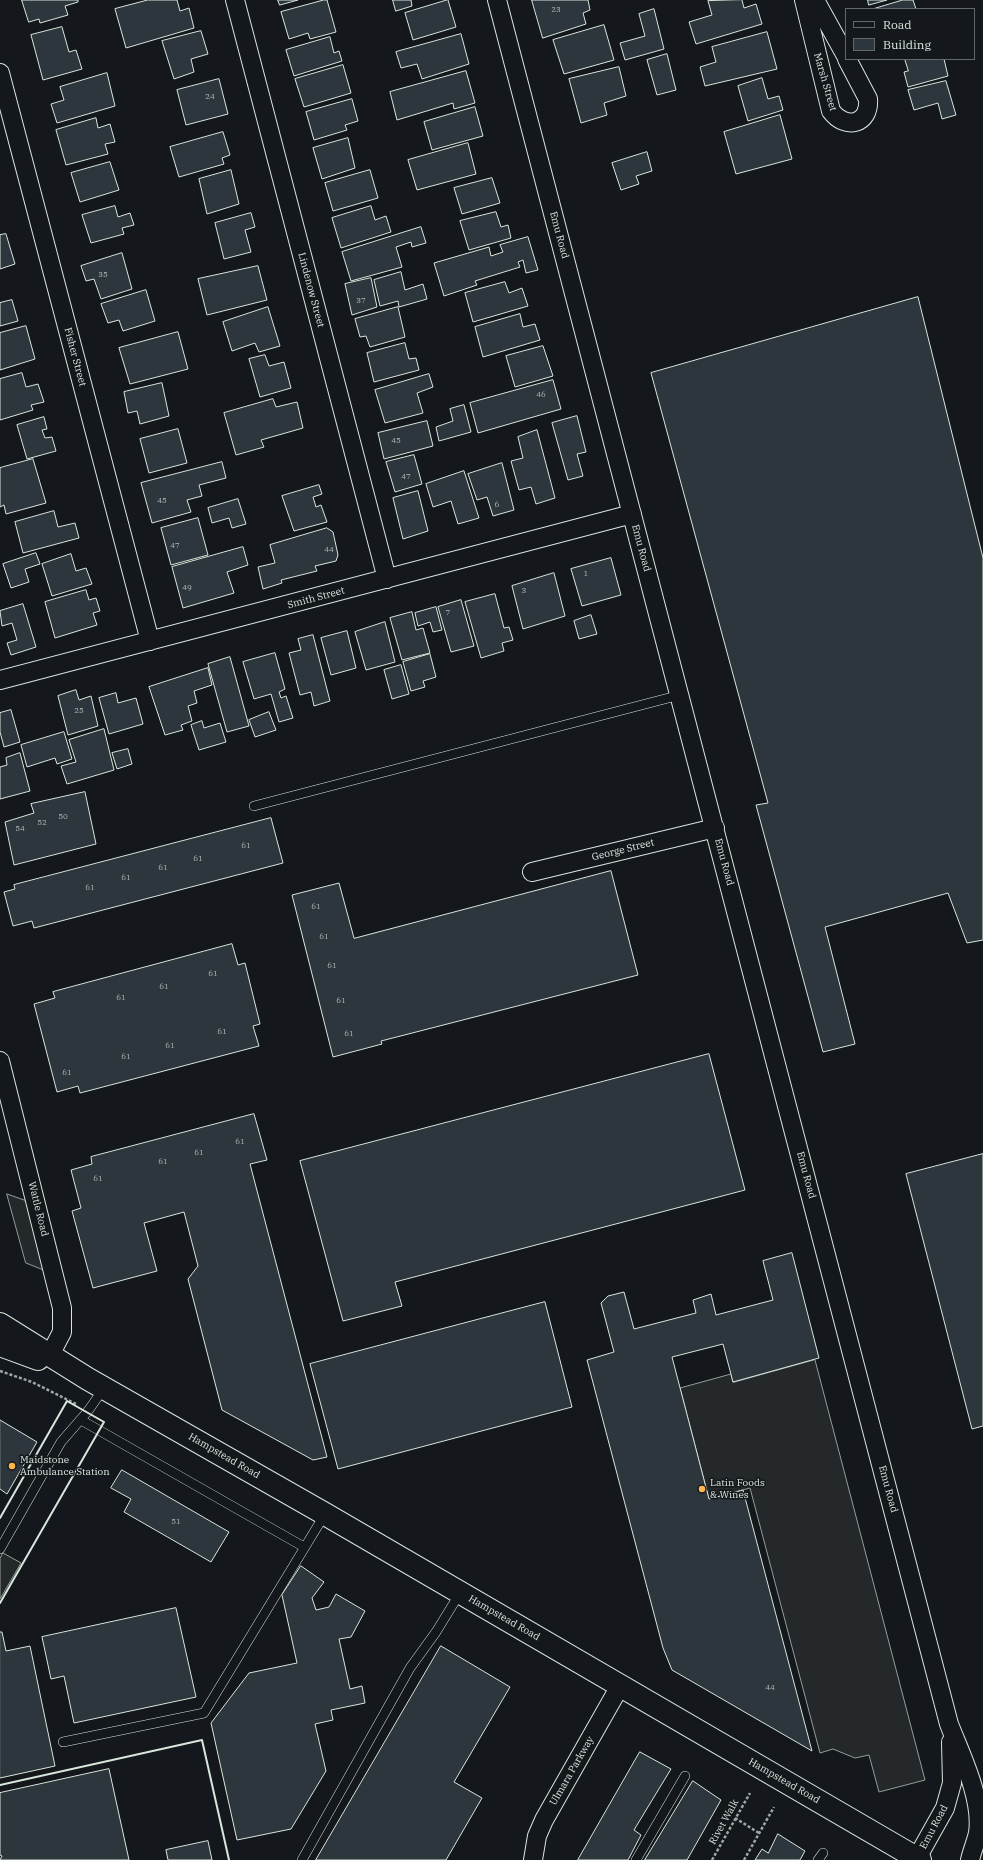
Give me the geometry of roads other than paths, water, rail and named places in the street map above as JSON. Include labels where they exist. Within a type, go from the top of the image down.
[{"type":"main road","name":"Hampstead Road","points":[[0,1324],[96,1383],[918,1859]]},
{"type":"main road","name":"Hampstead Road","points":[[0,1345],[96,1383]]},
{"type":"street","name":"Lindenow Street","points":[[235,0],[387,579]]},
{"type":"street","name":"Emu Road","points":[[497,0],[949,1724],[973,1786],[978,1812],[978,1832],[970,1860]]},
{"type":"street","name":"Marsh Street","points":[[804,0],[831,111],[836,118],[844,122],[855,122],[865,115],[869,106],[868,99],[848,60]]},
{"type":"street","points":[[815,0],[845,54]]},
{"type":"street","name":"Fisher Street","points":[[0,73],[150,641]]},
{"type":"street","name":"Smith Street","points":[[0,680],[632,514]]},
{"type":"street","name":"George Street","points":[[532,872],[715,828]]},
{"type":"street","name":"Wattle Road","points":[[0,1060],[62,1308],[62,1332],[50,1355]]},
{"type":"street","name":"Ulmara Parkway","points":[[533,1860],[537,1836],[544,1820],[620,1686]]},
{"type":"street","name":"Emu Road","points":[[918,1859],[945,1808],[952,1783],[949,1724]]},
{"type":"lane","points":[[254,806],[680,695]]},
{"type":"lane","points":[[0,1549],[61,1442],[88,1411],[96,1383]]},
{"type":"lane","points":[[81,1420],[304,1547]]},
{"type":"lane","points":[[63,1742],[204,1713],[324,1514]]},
{"type":"lane","points":[[302,1860],[410,1668],[436,1632],[460,1593]]},
{"type":"lane","points":[[636,1860],[685,1776]]},
{"type":"place","name":"Maidstone Ambulance Station","points":[[12,1466]]},
{"type":"place","name":"Latin Foods & Wines","points":[[702,1489]]}]
